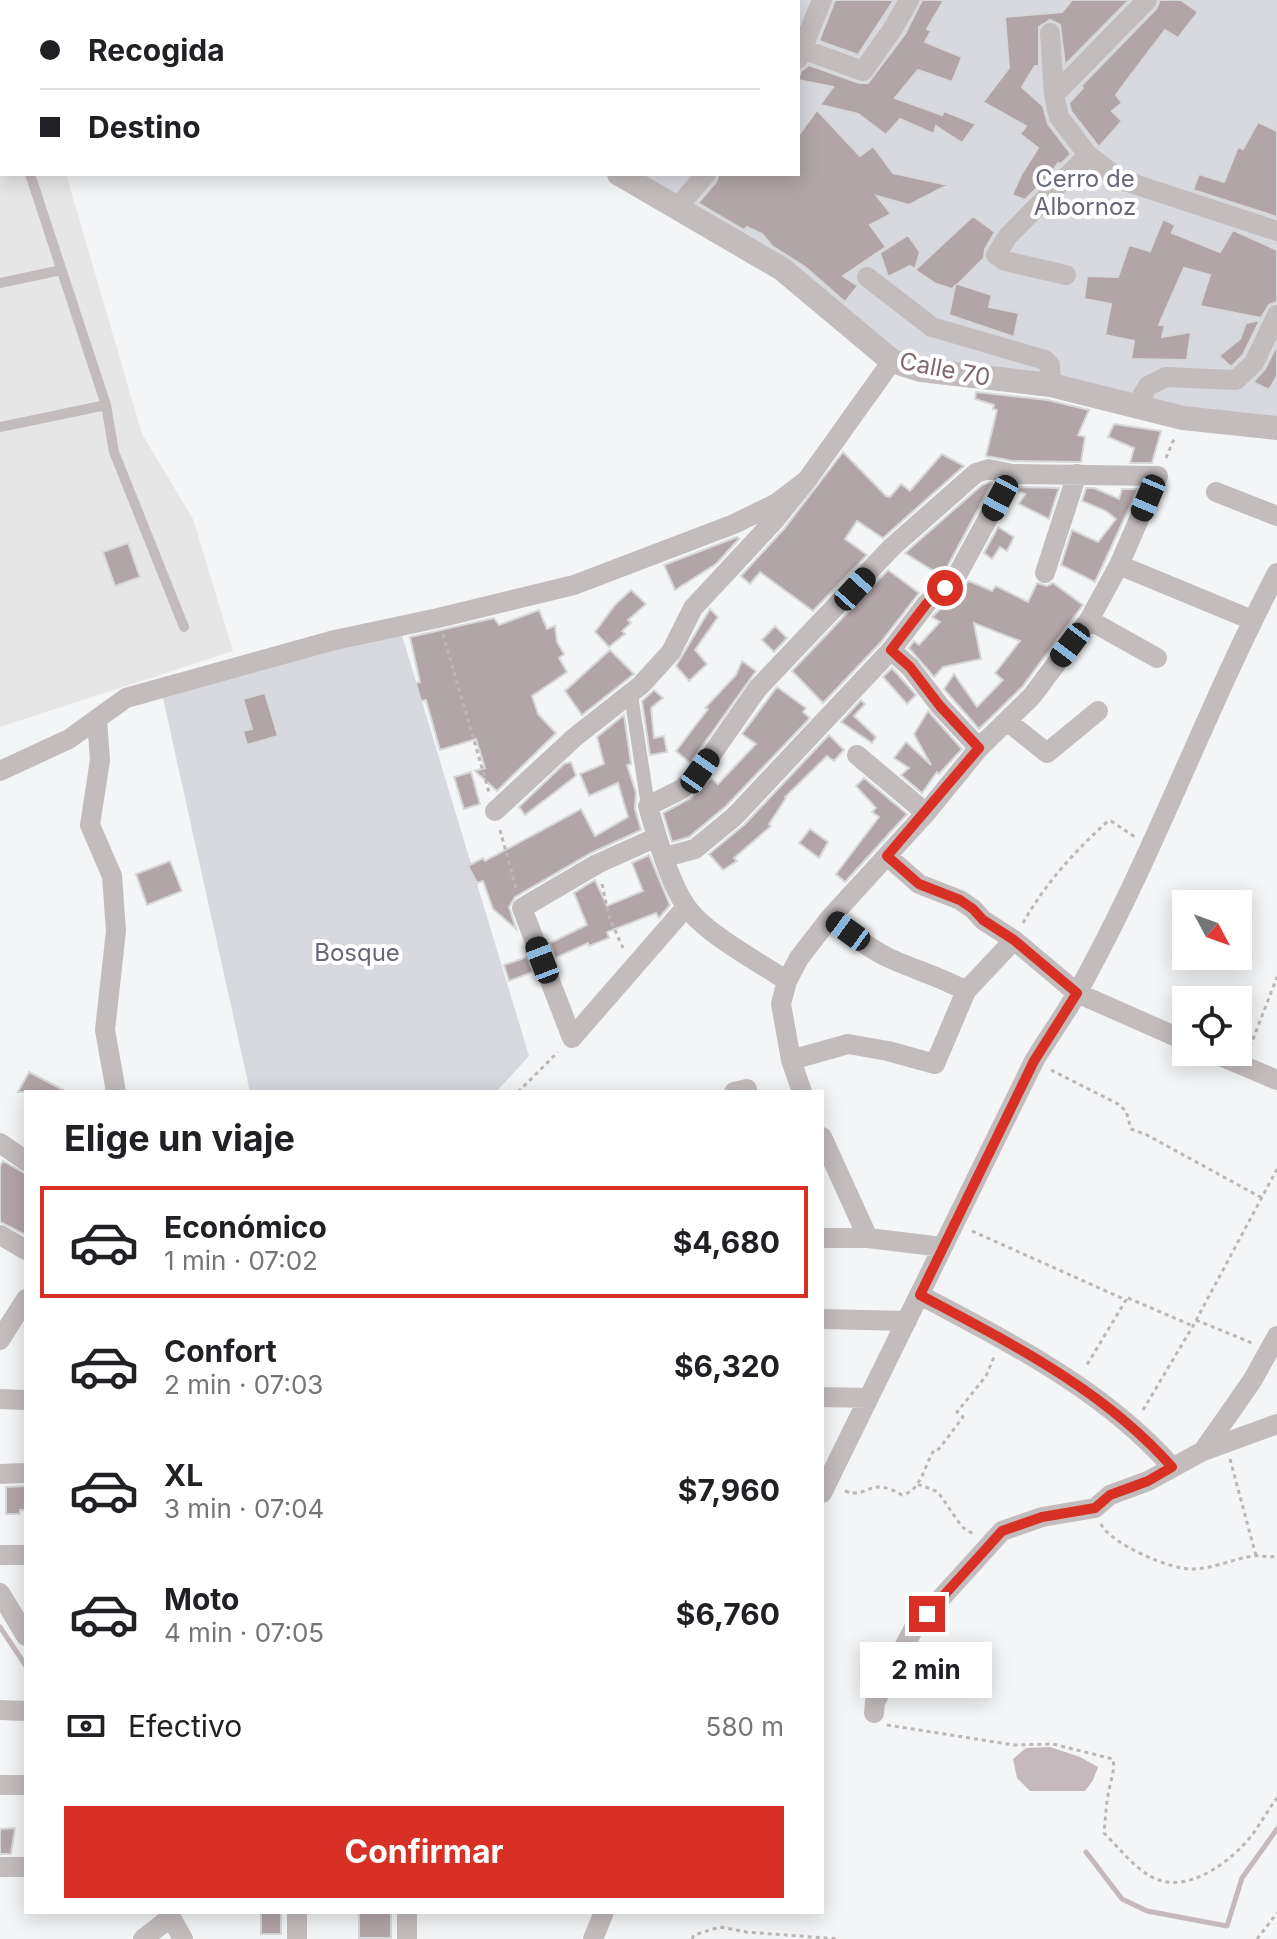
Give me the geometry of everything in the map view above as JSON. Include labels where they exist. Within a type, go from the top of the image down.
[{"type":"street","points":[[822,0],[800,54],[863,71],[909,0]]},
{"type":"street","points":[[1054,95],[1147,0]]},
{"type":"street","points":[[1050,33],[1054,95],[1059,117],[1088,155],[1119,179],[1277,231]]},
{"type":"street","points":[[1066,275],[1005,261],[996,255],[1008,236],[1088,155]]},
{"type":"street","name":"Calle 70","points":[[622,176],[782,269],[892,361],[921,370],[1051,385],[1183,418],[1277,428]]},
{"type":"street","points":[[677,208],[704,176]]},
{"type":"street","points":[[867,277],[932,327],[1045,360],[1050,365],[1051,385]]},
{"type":"street","points":[[1135,407],[1148,386],[1166,377],[1236,380],[1254,363],[1277,315]]},
{"type":"street","points":[[495,811],[575,737],[631,695],[671,652],[693,608],[774,521],[892,361]]},
{"type":"street","points":[[648,806],[682,789],[700,771],[758,688],[892,547],[976,473],[989,469],[1012,474],[1158,476],[1119,565],[1089,620],[1032,696],[979,748],[926,813],[830,918],[799,958],[787,981],[781,1004],[791,1060],[801,1090]]},
{"type":"street","points":[[665,857],[695,849],[725,826],[891,650],[927,603],[962,569],[1012,474]]},
{"type":"street","points":[[1045,573],[1077,474]]},
{"type":"street","points":[[0,771],[69,739],[126,698],[335,640],[574,585],[734,524],[777,503],[807,480]]},
{"type":"street","points":[[1216,492],[1277,516]]},
{"type":"street","points":[[1119,565],[1252,620]]},
{"type":"street","points":[[826,1481],[1034,1061],[1077,993],[1150,847],[1252,620],[1277,573]]},
{"type":"street","points":[[1089,620],[1157,658]]},
{"type":"street","points":[[891,650],[910,667],[940,706],[979,748]]},
{"type":"street","points":[[631,695],[648,806],[657,837],[686,907],[730,943],[787,981]]},
{"type":"street","points":[[1007,721],[1047,753],[1098,711]]},
{"type":"street","points":[[97,720],[100,760],[90,825],[112,876],[116,931],[105,1030],[116,1090]]},
{"type":"street","points":[[857,755],[926,813]]},
{"type":"street","points":[[657,837],[597,864],[522,908],[572,1038],[686,907]]},
{"type":"street","points":[[887,856],[919,884],[960,900],[1077,993],[1172,1035]]},
{"type":"street","points":[[830,918],[865,945],[966,991]]},
{"type":"street","points":[[791,1060],[848,1044],[935,1064],[966,991],[1014,940]]},
{"type":"street","points":[[1243,1066],[1277,1080]]},
{"type":"street","points":[[824,1141],[868,1238]]},
{"type":"street","points":[[0,1143],[24,1160]]},
{"type":"street","points":[[0,1235],[24,1249]]},
{"type":"street","points":[[824,1238],[868,1238],[942,1247]]},
{"type":"street","points":[[920,1295],[1004,1340],[1075,1384],[1133,1427],[1172,1467]]},
{"type":"street","points":[[2,1334],[24,1304]]},
{"type":"street","points":[[824,1319],[907,1321]]},
{"type":"street","points":[[1203,1451],[1252,1381],[1272,1343]]},
{"type":"street","points":[[824,1397],[867,1398]]},
{"type":"street","points":[[0,1399],[24,1400]]},
{"type":"street","points":[[874,1713],[875,1702],[914,1628],[1002,1531],[1042,1517],[1095,1508],[1110,1495],[1148,1481],[1203,1451],[1277,1424]]},
{"type":"street","points":[[0,1474],[24,1473]]},
{"type":"street","points":[[0,1555],[24,1555]]},
{"type":"street","points":[[0,1593],[24,1630]]},
{"type":"street","points":[[0,1710],[24,1711]]},
{"type":"street","points":[[0,1785],[24,1785]]},
{"type":"street","points":[[0,1867],[24,1867]]},
{"type":"street","points":[[297,1914],[297,1939]]},
{"type":"street","points":[[407,1914],[407,1939]]},
{"type":"street","points":[[593,1939],[603,1914]]},
{"type":"street","points":[[143,1939],[170,1915],[183,1939]]},
{"type":"lane","points":[[31,176],[106,405],[114,452],[184,627]]},
{"type":"lane","points":[[0,283],[61,270]]},
{"type":"lane","points":[[0,427],[106,405]]},
{"type":"path","points":[[1158,476],[1183,418]]},
{"type":"path","points":[[438,618],[522,908]]},
{"type":"path","points":[[1014,940],[1038,897],[1107,822],[1111,821],[1150,847]]},
{"type":"path","points":[[597,864],[609,917],[619,942],[636,966]]},
{"type":"path","points":[[1252,1042],[1277,977]]},
{"type":"path","points":[[520,1090],[572,1038]]},
{"type":"path","points":[[1034,1061],[1118,1104],[1126,1111],[1131,1129],[1262,1198]]},
{"type":"path","points":[[1133,1427],[1193,1326],[1277,1169]]},
{"type":"path","points":[[954,1223],[1126,1300],[1075,1384]]},
{"type":"path","points":[[1128,1298],[1193,1326]]},
{"type":"path","points":[[1196,1320],[1272,1343]]},
{"type":"path","points":[[826,1481],[851,1494],[887,1486],[902,1495],[908,1494],[918,1484],[934,1450],[939,1449],[963,1417],[957,1412],[986,1376],[1004,1340]]},
{"type":"path","points":[[1226,1443],[1256,1556]]},
{"type":"path","points":[[918,1484],[938,1492],[962,1527],[974,1535],[993,1535],[1002,1531]]},
{"type":"path","points":[[1095,1508],[1104,1532],[1168,1565],[1193,1570],[1256,1556],[1277,1556]]},
{"type":"path","points":[[874,1713],[876,1719],[884,1724],[1014,1745],[1053,1744],[1113,1759],[1104,1833],[1151,1877],[1182,1883],[1201,1876],[1224,1861],[1251,1836],[1277,1798]]},
{"type":"path","points":[[1257,1939],[1277,1913]]},
{"type":"path","points":[[692,1939],[694,1935],[720,1927],[839,1939]]},
{"type":"path","points":[[745,1939],[746,1932]]},
{"type":"shaded area","points":[[0,176],[67,176],[142,434],[193,519],[233,651],[0,727]]},
{"type":"shaded area","points":[[1050,1747],[1098,1767],[1085,1791],[1030,1791],[1017,1778],[1013,1759],[1026,1748]]},
{"type":"green space","name":"Cerro de Albornoz","points":[[800,0],[1277,0],[1277,420],[1186,410],[896,357],[629,176],[800,176]]},
{"type":"green space","name":"Bosque","points":[[401,632],[529,1056],[498,1090],[250,1090],[163,698]]},
{"type":"building","points":[[835,0],[894,0],[858,55],[819,41]]},
{"type":"building","points":[[922,0],[944,0],[927,29],[931,31],[925,42],[962,57],[952,82],[918,70],[895,98],[942,115],[944,111],[976,124],[962,143],[936,126],[934,134],[900,119],[886,135],[858,114],[820,105],[833,87],[800,80],[801,71],[809,65],[859,83],[868,83],[905,34]]},
{"type":"building","points":[[1072,0],[1129,0],[1065,65],[1060,25],[1050,20],[1039,27],[1039,66],[1035,66],[1022,87],[1043,106],[1048,124],[1071,154],[1061,164],[1058,163],[1025,200],[1012,195],[1038,148],[1020,134],[1026,126],[983,102],[1009,68],[1005,17],[1062,12]]},
{"type":"building","points":[[1160,0],[1181,0],[1198,12],[1178,38],[1165,30],[1116,95],[1122,103],[1112,111],[1122,121],[1099,147],[1071,111],[1069,103],[1083,88],[1081,86],[1156,9]]},
{"type":"building","points":[[817,110],[860,156],[873,146],[893,173],[948,185],[909,205],[877,196],[891,214],[870,225],[886,247],[843,276],[858,286],[845,302],[805,267],[772,246],[762,234],[747,227],[744,230],[698,203],[718,176],[800,176],[800,133]]},
{"type":"building","points":[[1258,122],[1277,131],[1277,217],[1193,190],[1199,174],[1224,182],[1238,147],[1243,149]]},
{"type":"building","points":[[973,216],[995,232],[985,249],[984,258],[958,284],[992,295],[989,307],[1019,313],[1014,337],[949,315],[955,286],[952,289],[936,284],[915,270]]},
{"type":"building","points":[[1163,219],[1175,225],[1172,233],[1220,252],[1233,230],[1277,250],[1277,302],[1269,305],[1261,318],[1200,306],[1210,275],[1184,268],[1159,325],[1165,325],[1162,337],[1191,332],[1187,360],[1131,359],[1134,341],[1105,335],[1111,304],[1084,299],[1087,276],[1118,277],[1129,245],[1150,251]]},
{"type":"building","points":[[908,235],[920,252],[915,269],[910,266],[888,277],[880,253]]},
{"type":"building","points":[[1260,320],[1243,355],[1231,367],[1219,356],[1240,339],[1246,323]]},
{"type":"building","points":[[1277,345],[1277,376],[1269,390],[1253,382],[1265,369]]},
{"type":"building","points":[[976,392],[1048,400],[1089,410],[1078,435],[1085,437],[1081,462],[1013,461],[986,456],[997,410],[993,409],[994,405],[975,399]]},
{"type":"building","points":[[1114,424],[1161,431],[1152,463],[1130,463],[1134,448],[1108,437]]},
{"type":"building","points":[[843,452],[890,497],[901,484],[910,491],[942,454],[964,466],[883,538],[857,521],[845,539],[867,555],[813,611],[760,572],[750,584],[741,576],[784,529]]},
{"type":"building","points":[[990,482],[945,571],[940,575],[905,553],[982,485]]},
{"type":"building","points":[[1020,487],[1059,488],[1049,519],[1019,504],[1025,494],[1017,491]]},
{"type":"building","points":[[1086,488],[1094,488],[1119,499],[1122,489],[1138,489],[1095,582],[1061,565],[1072,530],[1098,542],[1116,519],[1082,501]]},
{"type":"building","points":[[998,527],[1014,537],[1007,551],[1000,547],[992,559],[984,553]]},
{"type":"building","points":[[737,537],[739,539],[716,564],[675,590],[664,565]]},
{"type":"building","points":[[128,543],[140,577],[115,586],[103,552]]},
{"type":"building","points":[[888,570],[919,593],[881,642],[823,703],[792,671]]},
{"type":"building","points":[[969,581],[992,591],[996,586],[1028,602],[1037,583],[1047,586],[1053,583],[1083,605],[1022,687],[979,729],[944,689],[954,674],[977,707],[1003,680],[995,673],[1020,641],[974,623],[981,659],[943,667],[934,677],[909,648],[914,641],[919,645],[940,622],[932,617]]},
{"type":"building","points":[[631,590],[646,604],[628,620],[631,623],[622,631],[625,634],[609,647],[595,632]]},
{"type":"building","points":[[710,609],[718,617],[695,650],[707,664],[689,681],[676,666]]},
{"type":"building","points":[[539,610],[547,629],[555,626],[557,642],[564,654],[559,658],[567,672],[532,696],[538,714],[556,733],[497,791],[475,771],[485,768],[476,739],[440,750],[426,700],[421,701],[416,683],[420,682],[410,637],[494,618],[499,625]]},
{"type":"building","points":[[775,626],[787,638],[774,652],[762,640]]},
{"type":"building","points":[[610,650],[634,674],[582,715],[565,691]]},
{"type":"building","points":[[742,661],[756,671],[690,763],[676,751],[708,709],[705,708],[736,675]]},
{"type":"building","points":[[892,668],[916,695],[907,704],[883,677]]},
{"type":"building","points":[[777,687],[806,708],[803,712],[810,718],[726,806],[689,837],[672,842],[663,813],[691,798],[711,778],[718,784],[756,744],[742,734]]},
{"type":"building","points":[[654,690],[663,698],[651,708],[654,738],[664,736],[667,752],[650,755],[642,701]]},
{"type":"building","points":[[265,693],[278,736],[247,745],[243,731],[252,729],[243,699]]},
{"type":"building","points":[[861,700],[865,704],[854,716],[876,737],[872,743],[841,722]]},
{"type":"building","points":[[928,711],[962,749],[939,774],[937,772],[922,793],[901,775],[909,768],[894,758],[906,742],[931,765],[914,734]]},
{"type":"building","points":[[624,715],[631,764],[627,765],[636,793],[635,809],[641,830],[591,853],[515,897],[509,907],[516,929],[493,909],[483,881],[477,883],[468,866],[483,858],[485,861],[581,809],[595,836],[628,817],[618,783],[589,796],[580,774],[604,764],[597,737]]},
{"type":"building","points":[[829,735],[844,750],[834,761],[827,756],[785,797],[769,824],[771,826],[734,858],[737,861],[723,870],[709,854],[744,825]]},
{"type":"building","points":[[571,762],[576,776],[525,815],[519,807],[564,764]]},
{"type":"building","points":[[471,772],[480,804],[464,809],[454,777]]},
{"type":"building","points":[[864,778],[907,814],[845,882],[836,874],[879,817],[872,812],[876,808],[856,786]]},
{"type":"building","points":[[810,829],[828,842],[819,858],[799,843]]},
{"type":"building","points":[[649,855],[670,905],[659,918],[656,913],[607,932],[609,938],[589,946],[588,943],[555,958],[550,943],[587,925],[574,893],[595,880],[607,906],[643,891],[632,863]]},
{"type":"building","points":[[170,861],[182,891],[147,905],[136,874]]},
{"type":"building","points":[[527,957],[533,972],[509,981],[504,965]]},
{"type":"building","points":[[29,1072],[63,1090],[24,1090],[18,1092]]},
{"type":"building","points":[[3,1161],[24,1173],[24,1234],[0,1222],[0,1166]]},
{"type":"building","points":[[24,1486],[24,1510],[20,1510],[20,1514],[6,1514],[6,1487]]},
{"type":"building","points":[[15,1828],[11,1854],[0,1854],[0,1829]]},
{"type":"building","points":[[261,1914],[281,1914],[281,1934],[261,1934]]},
{"type":"building","points":[[359,1914],[391,1914],[391,1938],[359,1938]]},
{"type":"waterway","points":[[0,1627],[24,1663]]},
{"type":"waterway","points":[[1086,1852],[1122,1899],[1147,1911],[1227,1926],[1242,1878],[1277,1829]]},
{"type":"route","points":[[927,1614],[1002,1531],[1042,1517],[1095,1508],[1110,1495],[1148,1481],[1172,1467],[1133,1427],[1055,1370],[920,1295],[1034,1061],[1077,993],[973,909],[960,900],[919,884],[887,856],[979,748],[940,706],[910,667],[891,650],[927,603],[945,588]]}]
